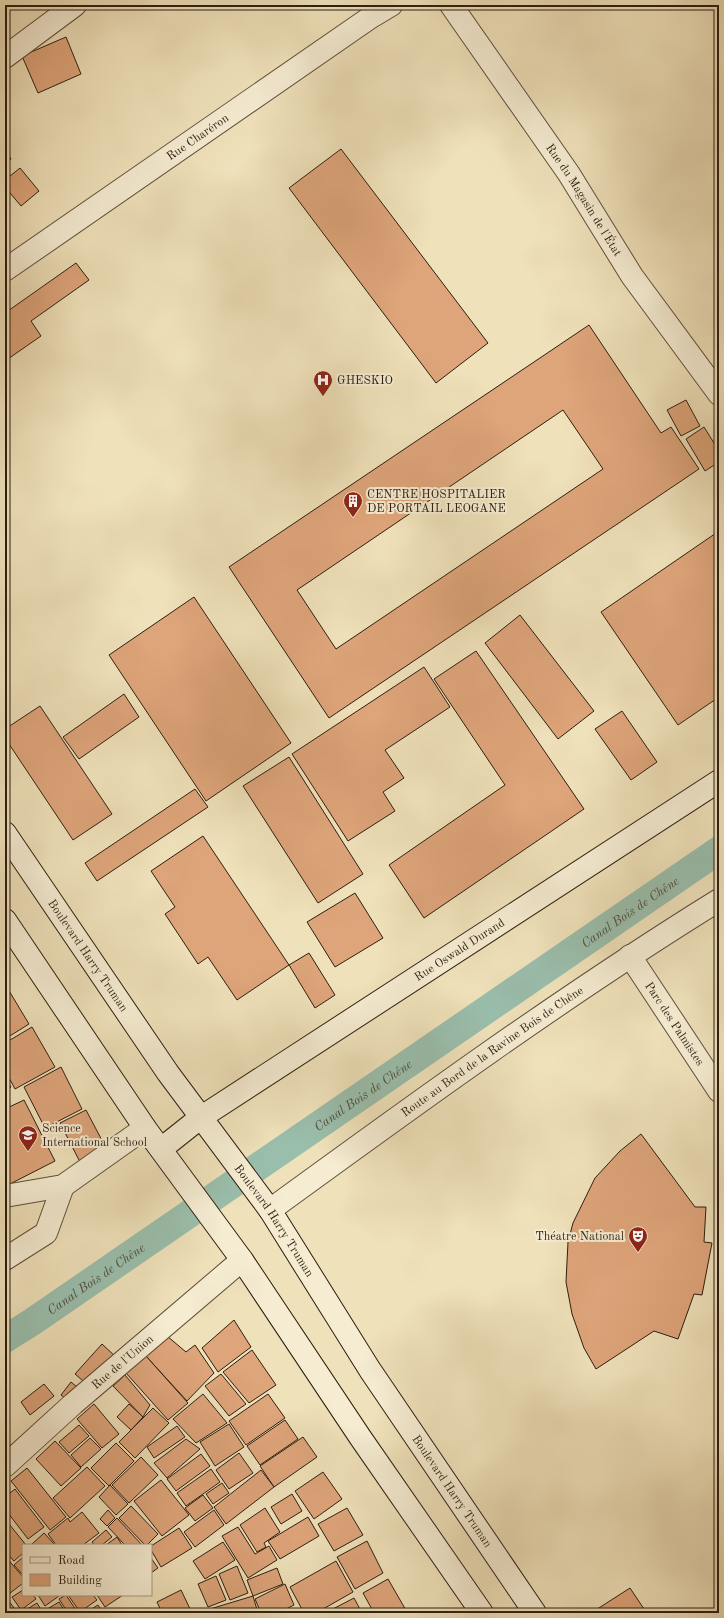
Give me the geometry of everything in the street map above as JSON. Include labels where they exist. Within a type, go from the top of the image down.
[{"type":"main road","points":[[5,57],[75,5]]},
{"type":"main road","name":"Rue Charéron","points":[[5,270],[364,21],[391,5]]},
{"type":"main road","name":"Rue du Magasin de l'État","points":[[451,5],[568,174],[632,276],[719,394]]},
{"type":"main road","name":"Rue Oswald Durand","points":[[166,1156],[204,1123],[719,781]]},
{"type":"main road","name":"Boulevard Harry Truman","points":[[5,833],[168,1073],[270,1210],[370,1370],[535,1613]]},
{"type":"main road","name":"Route au Bord de la Ravine Bois de Chêne","points":[[270,1210],[458,1073],[630,956],[719,900]]},
{"type":"main road","points":[[5,920],[145,1128],[242,1260],[360,1438],[482,1613]]},
{"type":"main road","name":"Parc des Palmistes","points":[[630,956],[719,1091]]},
{"type":"main road","points":[[5,1196],[63,1186],[145,1128]]},
{"type":"main road","points":[[5,1258],[46,1233],[63,1186]]},
{"type":"main road","name":"Rue de l'Union","points":[[5,1466],[73,1404],[242,1260]]},
{"type":"building","points":[[66,37],[81,74],[38,93],[22,56]]},
{"type":"building","points":[[5,149],[11,159],[5,163]]},
{"type":"building","points":[[341,149],[488,343],[436,383],[289,188]]},
{"type":"building","points":[[20,168],[39,191],[21,206],[5,187],[5,180]]},
{"type":"building","points":[[76,263],[89,280],[31,321],[41,336],[5,361],[5,313]]},
{"type":"building","name":"CENTRE HOSPITALIER DE PORTAIL LEOGANE","points":[[589,325],[661,433],[671,427],[699,469],[329,718],[229,567]],"holes":[[[563,410],[603,469],[336,649],[297,590]]]},
{"type":"building","points":[[686,400],[700,426],[681,436],[667,410]]},
{"type":"building","points":[[704,427],[719,451],[719,462],[705,471],[686,439]]},
{"type":"building","points":[[719,531],[719,697],[678,725],[601,612]]},
{"type":"building","points":[[194,597],[291,743],[206,801],[109,655]]},
{"type":"building","points":[[520,615],[594,711],[558,739],[485,643]]},
{"type":"building","points":[[476,651],[584,809],[424,918],[389,865],[505,785],[434,679]]},
{"type":"building","points":[[424,667],[450,707],[385,750],[404,778],[383,792],[395,811],[348,841],[292,754]]},
{"type":"building","points":[[124,694],[139,717],[79,759],[63,737]]},
{"type":"building","points":[[40,706],[112,814],[73,840],[5,738],[5,729]]},
{"type":"building","points":[[622,711],[657,762],[631,780],[595,729]]},
{"type":"building","points":[[289,757],[363,874],[318,903],[243,786]]},
{"type":"building","points":[[195,789],[208,807],[97,881],[85,863]]},
{"type":"building","points":[[203,836],[289,965],[237,1000],[208,957],[198,964],[165,914],[175,907],[151,871]]},
{"type":"building","points":[[355,893],[383,938],[335,967],[307,922]]},
{"type":"building","points":[[309,953],[335,995],[315,1008],[289,965]]},
{"type":"building","points":[[8,989],[29,1024],[5,1039],[5,991]]},
{"type":"building","points":[[32,1027],[55,1067],[15,1089],[5,1070],[5,1043]]},
{"type":"building","points":[[61,1067],[82,1109],[45,1128],[24,1087]]},
{"type":"building","points":[[5,1078],[11,1087],[5,1091]]},
{"type":"building","points":[[24,1100],[55,1161],[6,1186],[5,1109]]},
{"type":"building","points":[[86,1110],[106,1148],[80,1162],[60,1123]]},
{"type":"building","name":"Théatre National","points":[[641,1134],[695,1207],[706,1207],[704,1242],[712,1243],[702,1295],[694,1294],[678,1339],[654,1331],[596,1369],[584,1348],[572,1314],[566,1282],[568,1242],[573,1223],[595,1178],[620,1151]]},
{"type":"building","points":[[234,1320],[251,1347],[218,1372],[202,1348]]},
{"type":"building","points":[[167,1336],[186,1352],[195,1345],[214,1373],[187,1401],[144,1354]]},
{"type":"building","points":[[102,1344],[117,1358],[90,1387],[75,1374]]},
{"type":"building","points":[[252,1350],[276,1385],[249,1403],[223,1372]]},
{"type":"building","points":[[145,1355],[188,1403],[168,1420],[126,1373]]},
{"type":"building","points":[[221,1374],[246,1404],[229,1416],[205,1386]]},
{"type":"building","points":[[125,1375],[150,1405],[143,1417],[113,1386]]},
{"type":"building","points":[[71,1382],[83,1392],[73,1404],[61,1395]]},
{"type":"building","points":[[44,1384],[54,1396],[30,1415],[21,1402]]},
{"type":"building","points":[[203,1394],[227,1423],[196,1443],[173,1419]]},
{"type":"building","points":[[268,1394],[285,1418],[246,1445],[229,1421]]},
{"type":"building","points":[[94,1404],[119,1434],[102,1448],[77,1419]]},
{"type":"building","points":[[129,1404],[143,1417],[131,1430],[117,1417]]},
{"type":"building","points":[[153,1408],[169,1423],[135,1458],[119,1442]]},
{"type":"building","points":[[285,1420],[298,1439],[260,1465],[247,1446]]},
{"type":"building","points":[[229,1424],[244,1447],[215,1466],[200,1442]]},
{"type":"building","points":[[79,1425],[89,1436],[69,1453],[59,1442]]},
{"type":"building","points":[[177,1426],[185,1437],[154,1458],[147,1447]]},
{"type":"building","points":[[303,1437],[317,1457],[274,1487],[260,1466]]},
{"type":"building","points":[[90,1438],[101,1449],[81,1467],[71,1455]]},
{"type":"building","points":[[186,1439],[200,1449],[167,1478],[154,1463]]},
{"type":"building","points":[[55,1441],[81,1468],[61,1486],[36,1459]]},
{"type":"building","points":[[116,1443],[134,1461],[109,1486],[91,1468]]},
{"type":"building","points":[[239,1453],[253,1473],[229,1489],[216,1470]]},
{"type":"building","points":[[201,1454],[210,1466],[176,1491],[167,1479]]},
{"type":"building","points":[[141,1457],[158,1475],[129,1503],[112,1485]]},
{"type":"building","points":[[87,1467],[105,1486],[70,1518],[53,1498]]},
{"type":"building","points":[[27,1468],[66,1517],[50,1530],[11,1481]]},
{"type":"building","points":[[211,1469],[220,1482],[186,1506],[177,1493]]},
{"type":"building","points":[[261,1470],[274,1487],[226,1524],[214,1507]]},
{"type":"building","points":[[323,1472],[342,1499],[314,1519],[295,1491]]},
{"type":"building","points":[[161,1480],[189,1515],[162,1536],[134,1501]]},
{"type":"building","points":[[222,1483],[229,1493],[213,1504],[206,1494]]},
{"type":"building","points":[[110,1485],[128,1504],[116,1515],[99,1497]]},
{"type":"building","points":[[15,1489],[44,1527],[28,1539],[5,1509],[5,1497]]},
{"type":"building","points":[[292,1494],[302,1511],[281,1524],[271,1507]]},
{"type":"building","points":[[203,1495],[213,1508],[195,1521],[185,1508]]},
{"type":"building","points":[[131,1506],[158,1534],[148,1544],[144,1544],[119,1518]]},
{"type":"building","points":[[265,1508],[280,1532],[264,1543],[266,1547],[257,1552],[240,1525]]},
{"type":"building","points":[[347,1508],[363,1535],[334,1551],[318,1524]]},
{"type":"building","points":[[108,1510],[115,1518],[107,1526],[100,1519]]},
{"type":"building","points":[[214,1510],[224,1525],[195,1547],[184,1532]]},
{"type":"building","points":[[82,1512],[99,1533],[84,1544],[55,1544],[48,1534],[68,1518],[70,1522]]},
{"type":"building","points":[[308,1517],[319,1536],[280,1559],[268,1541]]},
{"type":"building","points":[[117,1518],[141,1544],[124,1544],[108,1527]]},
{"type":"building","points":[[9,1524],[25,1544],[22,1544],[22,1554],[14,1561],[5,1551],[5,1527]]},
{"type":"building","points":[[238,1527],[255,1554],[269,1546],[277,1560],[248,1578],[222,1536]]},
{"type":"building","points":[[179,1528],[192,1548],[161,1567],[152,1552],[152,1545]]},
{"type":"building","points":[[106,1530],[112,1537],[103,1544],[93,1544],[92,1542]]},
{"type":"building","points":[[44,1533],[54,1544],[32,1544]]},
{"type":"building","points":[[117,1537],[121,1544],[107,1544]]},
{"type":"building","points":[[367,1541],[383,1573],[355,1589],[337,1557]]},
{"type":"building","points":[[223,1542],[235,1560],[205,1579],[193,1561]]},
{"type":"building","points":[[5,1556],[22,1576],[22,1584],[9,1594],[5,1589]]},
{"type":"building","points":[[22,1558],[22,1574],[14,1565]]},
{"type":"building","points":[[152,1559],[158,1568],[152,1572]]},
{"type":"building","points":[[336,1561],[353,1592],[316,1613],[304,1613],[290,1587]]},
{"type":"building","points":[[237,1566],[248,1593],[230,1600],[219,1574]]},
{"type":"building","points":[[277,1568],[283,1584],[253,1596],[247,1580]]},
{"type":"building","points":[[216,1576],[226,1600],[208,1607],[198,1584]]},
{"type":"building","points":[[388,1579],[407,1612],[374,1613],[363,1593]]},
{"type":"building","points":[[285,1584],[294,1605],[278,1613],[261,1613],[255,1599]]},
{"type":"building","points":[[630,1588],[646,1612],[591,1613]]},
{"type":"building","points":[[181,1590],[192,1613],[162,1613],[157,1602]]},
{"type":"building","points":[[22,1591],[22,1596],[34,1596],[36,1599],[21,1610],[12,1597]]},
{"type":"building","points":[[5,1596],[14,1608],[8,1613],[5,1613]]},
{"type":"building","points":[[39,1596],[59,1596],[45,1606]]},
{"type":"building","points":[[67,1596],[78,1613],[68,1613],[59,1599]]},
{"type":"building","points":[[69,1596],[94,1596],[97,1600],[80,1612]]},
{"type":"building","points":[[98,1596],[122,1596],[105,1607]]},
{"type":"building","points":[[253,1596],[258,1613],[212,1613],[210,1609]]},
{"type":"building","points":[[354,1598],[362,1613],[330,1613],[329,1611]]},
{"type":"building","points":[[59,1602],[66,1613],[45,1613],[44,1611]]},
{"type":"building","points":[[37,1603],[43,1613],[22,1613],[22,1612]]},
{"type":"building","points":[[98,1605],[103,1613],[85,1613]]},
{"type":"waterway","name":"Canal Bois de Chêne","points":[[5,1339],[32,1322],[719,850]]},
{"type":"place","name":"GHESKIO","points":[[323,397]]},
{"type":"place","name":"CENTRE HOSPITALIER DE PORTAIL LEOGANE","points":[[353,518]]},
{"type":"place","name":"Science International School","points":[[28,1152]]},
{"type":"place","name":"Théatre National","points":[[638,1253]]}]
